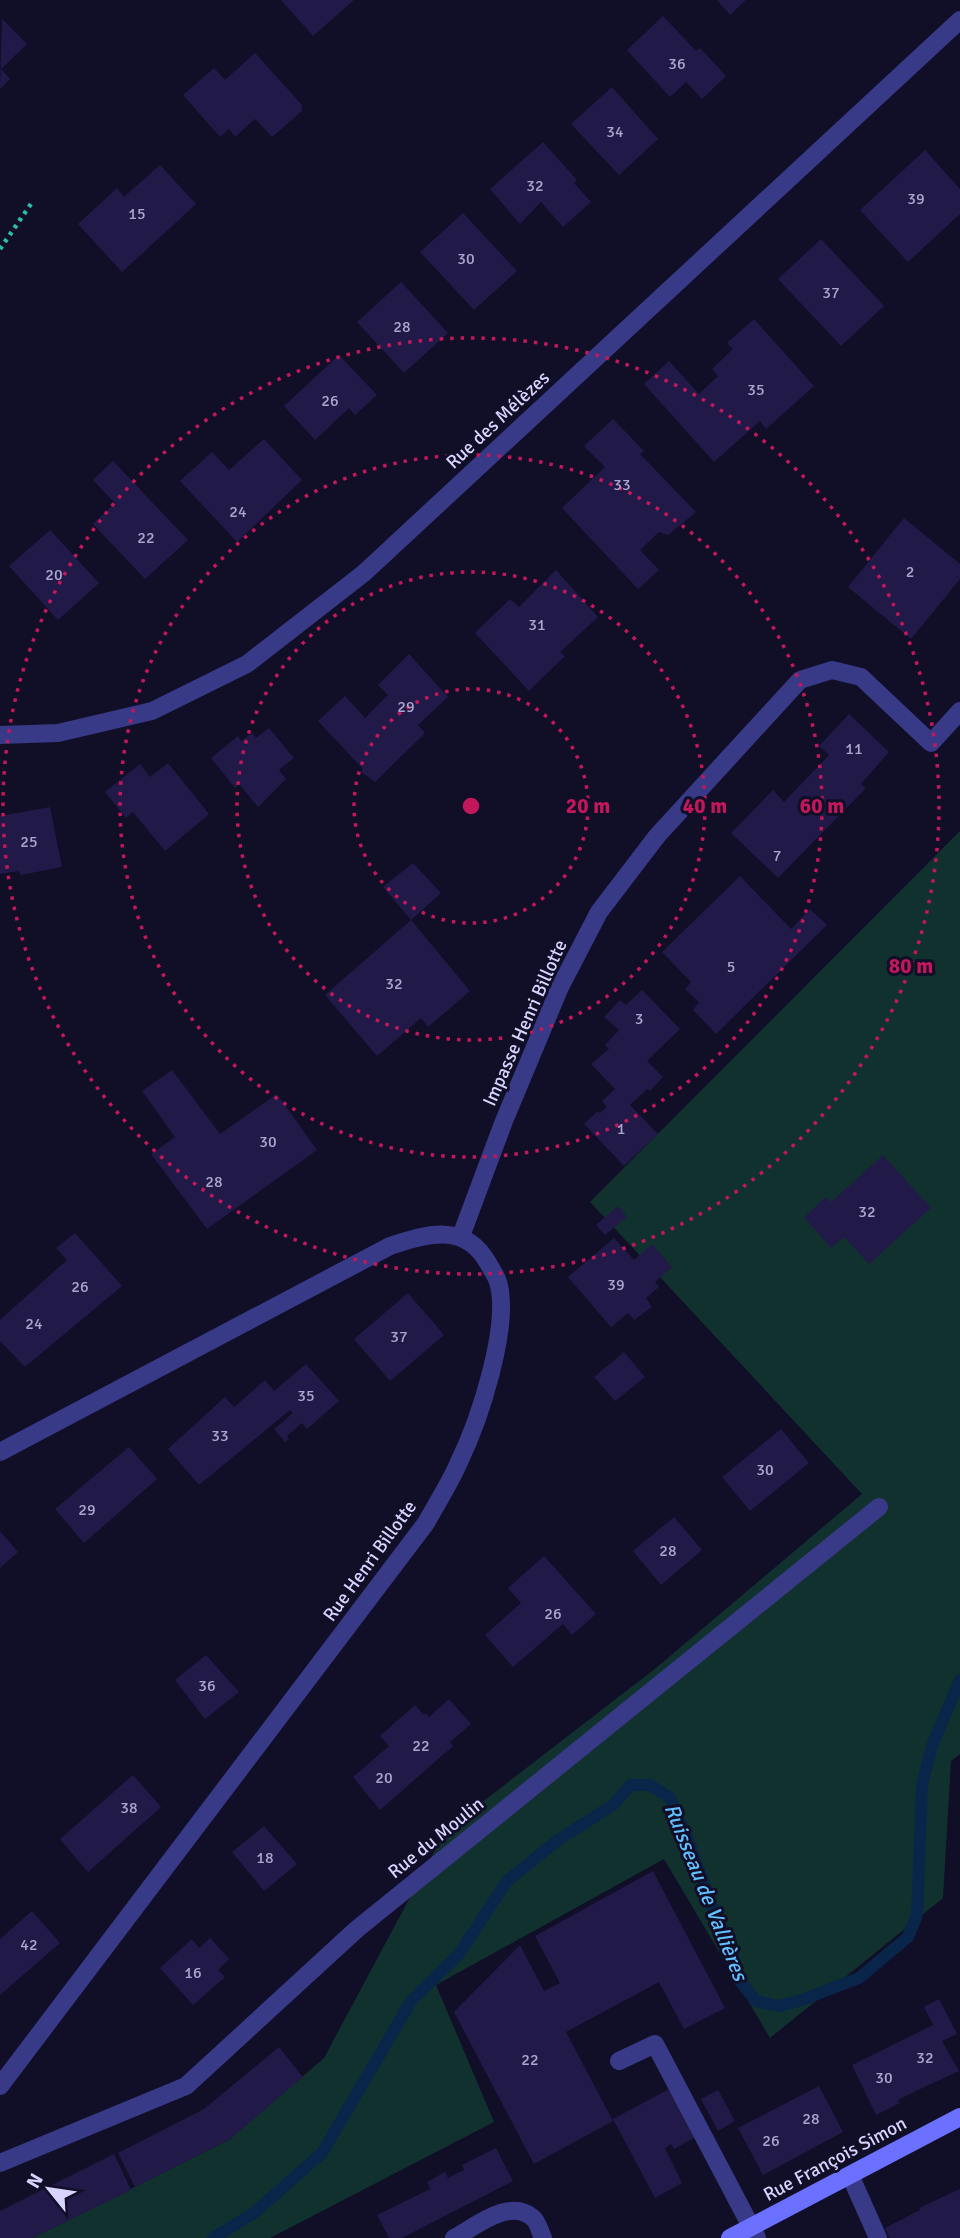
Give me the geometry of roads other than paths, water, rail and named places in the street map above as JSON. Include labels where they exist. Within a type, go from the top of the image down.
[{"type":"main road","name":"Rue François Simon","points":[[730,2238],[755,2232],[850,2175],[960,2117]]},
{"type":"street","name":"Rue des Mélèzes","points":[[0,735],[58,733],[152,711],[247,664],[364,573],[960,20]]},
{"type":"street","name":"Impasse Henri Billotte","points":[[461,1236],[504,1121],[560,987],[599,912],[657,836],[800,680],[832,670],[861,677],[931,743],[960,711]]},
{"type":"street","points":[[0,1452],[390,1247],[423,1235],[461,1236]]},
{"type":"street","name":"Rue Henri Billotte","points":[[0,2086],[432,1513],[460,1461],[492,1373],[501,1317],[498,1281],[482,1252],[461,1236]]},
{"type":"street","name":"Rue du Moulin","points":[[0,2163],[186,2086],[357,1929],[878,1507]]},
{"type":"street","points":[[619,2061],[655,2044],[755,2232]]},
{"type":"street","points":[[850,2175],[878,2238]]},
{"type":"street","points":[[454,2238],[505,2211],[521,2211],[534,2218],[543,2238]]},
{"type":"waterway","name":"Ruisseau de Vallières","points":[[213,2238],[254,2213],[322,2153],[411,2001],[459,1954],[507,1881],[558,1840],[613,1805],[631,1785],[650,1785],[670,1798],[739,1980],[756,2001],[779,2006],[859,1978],[908,1937],[917,1915],[922,1784],[933,1743],[960,1680]]}]
